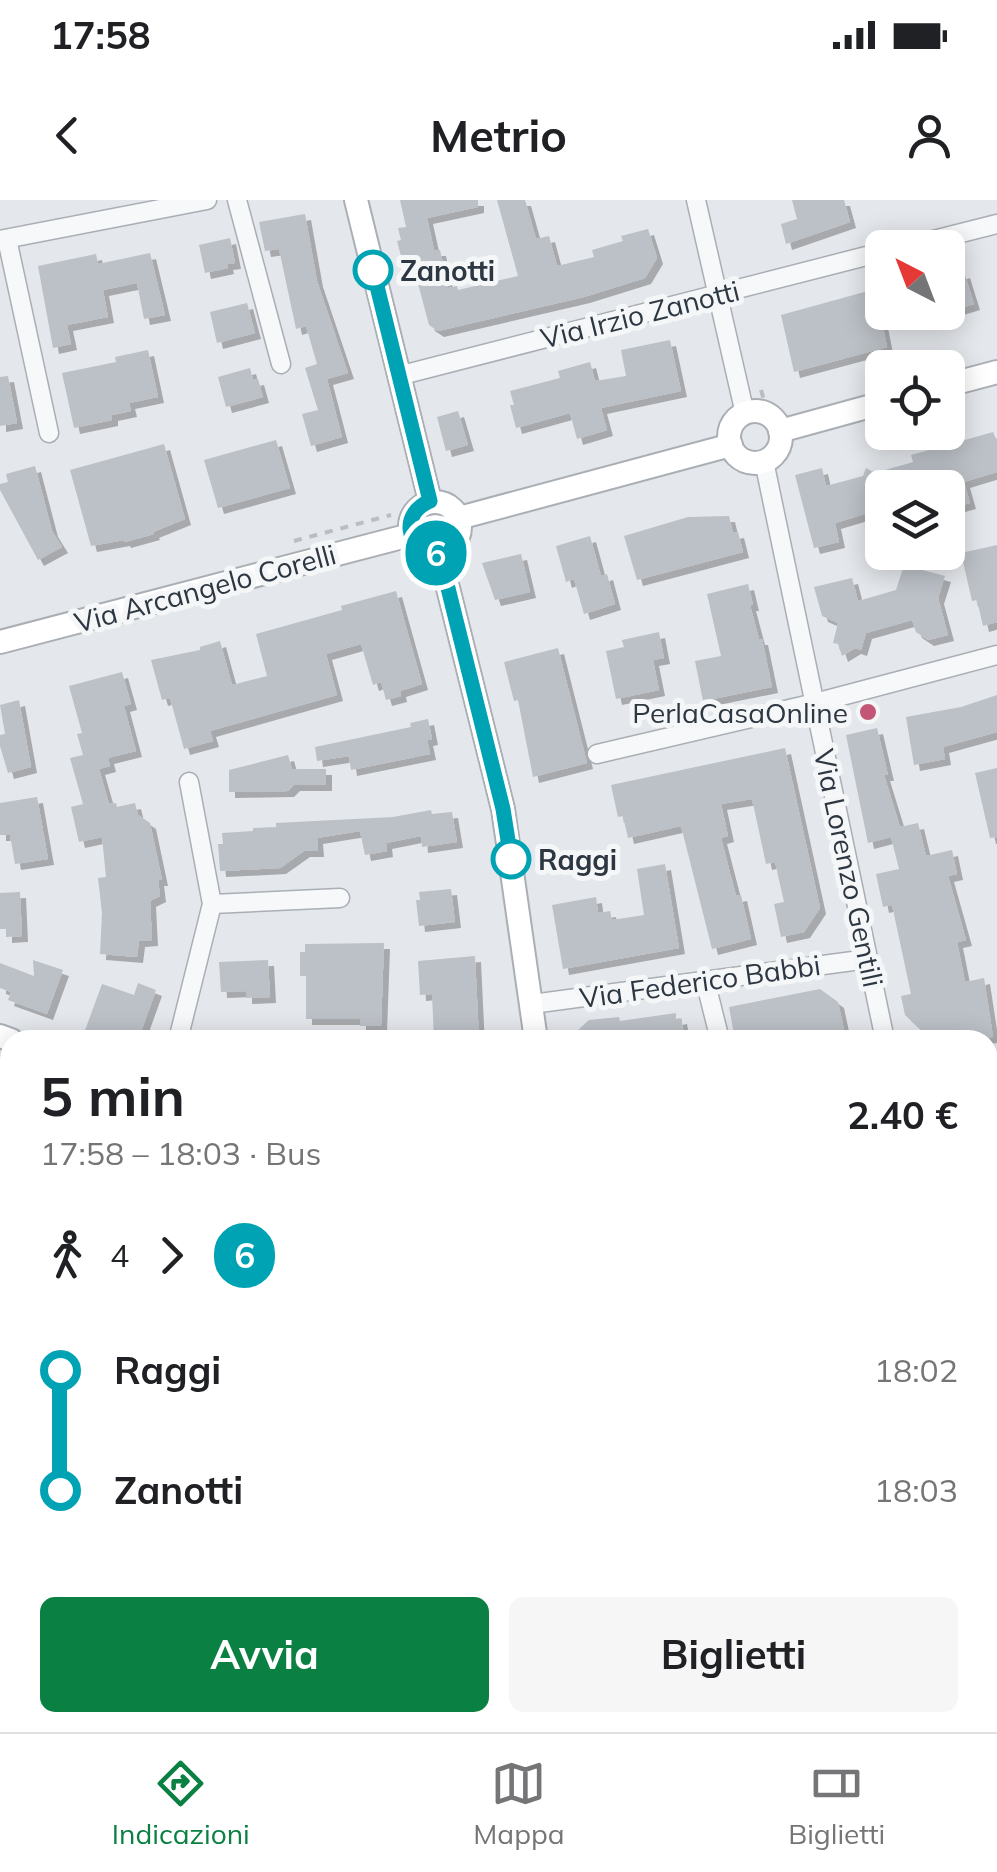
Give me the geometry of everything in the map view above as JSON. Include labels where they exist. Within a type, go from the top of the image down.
[{"type":"street","points":[[49,433],[4,239],[138,206],[207,200]]},
{"type":"street","points":[[237,200],[281,364]]},
{"type":"street","points":[[356,200],[430,501]]},
{"type":"street","points":[[696,200],[744,414]]},
{"type":"street","points":[[965,232],[997,224]]},
{"type":"street","name":"Via Irzio Zanotti","points":[[398,376],[865,256]]},
{"type":"street","points":[[965,380],[997,372]]},
{"type":"street","points":[[780,431],[865,408]]},
{"type":"street","points":[[744,414],[768,415],[780,431],[780,446],[764,462],[741,458],[731,446],[730,430],[744,414]]},
{"type":"street","points":[[459,518],[731,446]]},
{"type":"street","name":"Via Lorenzo Gentili","points":[[764,462],[883,1030]]},
{"type":"street","points":[[430,501],[451,506],[459,518],[460,534],[456,541],[436,552],[420,548],[410,535],[411,518],[430,501]]},
{"type":"street","name":"Via Arcangelo Corelli","points":[[0,642],[410,535]]},
{"type":"street","points":[[436,552],[503,809],[535,1030]]},
{"type":"street","points":[[597,754],[997,655]]},
{"type":"street","points":[[180,1030],[212,904],[189,782]]},
{"type":"street","points":[[212,904],[340,898]]},
{"type":"street","name":"Via Federico Babbi","points":[[532,1004],[868,959]]},
{"type":"street","points":[[705,980],[718,1030]]},
{"type":"building","points":[[400,200],[478,200],[478,207],[427,218],[434,250],[440,250],[448,288],[457,286],[458,290],[518,276],[497,200],[525,200],[536,239],[549,236],[557,266],[594,257],[592,250],[648,229],[657,258],[645,278],[584,297],[438,331],[429,325],[416,276],[407,278],[397,241],[401,240],[398,228],[406,227]]},
{"type":"building","points":[[792,200],[844,200],[850,222],[786,244],[781,224],[797,219]]},
{"type":"building","points":[[305,214],[317,281],[348,373],[327,379],[342,437],[311,446],[302,414],[318,410],[305,368],[317,364],[306,326],[296,329],[279,249],[265,251],[259,222]]},
{"type":"building","points":[[230,238],[235,263],[205,273],[199,245]]},
{"type":"building","points":[[150,253],[165,315],[144,319],[137,283],[103,290],[108,317],[67,325],[71,344],[53,348],[38,266],[96,254],[98,264]]},
{"type":"building","points":[[965,275],[974,304],[965,307]]},
{"type":"building","points":[[865,292],[865,330],[884,330],[887,347],[794,372],[781,315]]},
{"type":"building","points":[[247,303],[255,333],[217,343],[210,312]]},
{"type":"building","points":[[670,340],[681,391],[601,408],[607,430],[577,439],[570,413],[516,428],[510,391],[560,378],[558,371],[590,362],[595,381],[626,376],[621,350]]},
{"type":"building","points":[[148,350],[158,397],[129,403],[131,411],[112,415],[112,420],[74,428],[62,373],[116,362],[115,357]]},
{"type":"building","points":[[250,368],[263,397],[226,407],[218,377]]},
{"type":"building","points":[[8,376],[17,423],[0,426],[0,377]]},
{"type":"building","points":[[458,411],[468,445],[446,451],[437,417]]},
{"type":"building","points":[[993,432],[997,441],[997,472],[965,482],[965,470],[885,470],[913,462],[911,455],[929,450],[965,450],[965,440]]},
{"type":"building","points":[[276,440],[290,488],[218,508],[204,460]]},
{"type":"building","points":[[164,444],[185,519],[154,534],[91,546],[70,470]]},
{"type":"building","points":[[35,466],[52,531],[62,547],[38,560],[0,490],[0,484],[8,482],[6,474]]},
{"type":"building","points":[[822,468],[826,486],[863,476],[865,471],[865,514],[835,523],[839,542],[814,548],[795,475]]},
{"type":"building","points":[[729,516],[743,552],[637,580],[624,536],[688,517]]},
{"type":"building","points":[[590,536],[601,576],[607,574],[615,604],[584,614],[574,579],[566,582],[556,546]]},
{"type":"building","points":[[997,545],[997,622],[983,626],[977,600],[972,601],[965,552]]},
{"type":"building","points":[[521,554],[530,592],[495,600],[482,563]]},
{"type":"building","points":[[902,570],[945,576],[938,598],[948,635],[928,640],[916,632],[912,620],[866,633],[861,650],[855,648],[842,656],[838,644],[833,643],[838,623],[822,616],[814,587],[852,578],[858,601],[896,590]]},
{"type":"building","points":[[748,584],[772,687],[703,701],[695,661],[721,656],[707,594]]},
{"type":"building","points":[[396,591],[422,684],[386,700],[381,682],[373,685],[361,644],[326,654],[337,695],[210,731],[213,741],[184,749],[170,698],[162,700],[151,660],[200,650],[220,641],[232,685],[267,676],[256,634]]},
{"type":"building","points":[[659,632],[664,658],[653,660],[659,690],[616,699],[606,651],[624,647],[622,640]]},
{"type":"building","points":[[558,648],[587,763],[533,777],[518,700],[514,701],[504,662]]},
{"type":"building","points":[[122,672],[131,704],[124,706],[136,751],[108,758],[110,766],[99,769],[109,804],[116,803],[117,807],[135,803],[138,815],[150,823],[162,880],[158,880],[160,896],[150,901],[152,940],[139,941],[137,957],[100,954],[102,913],[98,878],[106,877],[102,837],[79,842],[71,807],[83,804],[70,758],[83,755],[77,734],[82,733],[69,686]]},
{"type":"building","points":[[997,695],[997,732],[943,747],[945,759],[914,765],[906,717],[961,707]]},
{"type":"building","points":[[19,700],[31,767],[8,773],[0,746],[0,735],[5,734],[0,705]]},
{"type":"building","points":[[428,719],[430,754],[351,770],[349,756],[317,761],[315,747],[411,727],[410,723]]},
{"type":"building","points":[[877,728],[888,775],[884,775],[900,827],[918,823],[926,856],[952,850],[957,874],[948,876],[966,940],[957,942],[965,982],[984,978],[992,1030],[921,1030],[905,1015],[901,996],[911,994],[892,905],[883,907],[876,874],[899,869],[891,837],[868,843],[846,735]]},
{"type":"building","points":[[785,748],[820,908],[804,932],[781,937],[774,904],[784,902],[775,862],[766,864],[752,799],[721,804],[728,836],[721,838],[751,939],[712,949],[681,826],[628,838],[623,816],[618,817],[611,785]]},
{"type":"building","points":[[288,755],[292,769],[326,769],[326,785],[294,785],[288,791],[229,792],[229,770]]},
{"type":"building","points":[[997,768],[997,837],[990,838],[975,773]]},
{"type":"building","points":[[37,797],[48,859],[15,864],[10,835],[0,835],[0,803]]},
{"type":"building","points":[[431,810],[432,814],[452,812],[457,842],[422,847],[421,836],[386,843],[387,851],[365,855],[360,831],[317,838],[318,851],[304,851],[280,868],[220,871],[218,844],[223,844],[222,833],[276,827],[276,823],[393,817]]},
{"type":"building","points":[[665,864],[679,948],[563,969],[552,905],[596,897],[598,913],[610,911],[612,920],[644,915],[637,869]]},
{"type":"building","points":[[451,889],[455,922],[419,926],[419,892]]},
{"type":"building","points":[[20,892],[22,936],[6,937],[6,929],[0,929],[0,893]]},
{"type":"building","points":[[384,943],[381,1026],[360,1026],[360,1019],[306,1019],[306,976],[300,976],[300,952],[305,952],[305,944]]},
{"type":"building","points":[[475,956],[479,1030],[434,1030],[432,994],[420,995],[418,961]]},
{"type":"building","points":[[33,960],[63,970],[47,1014],[8,1000],[11,992],[0,988],[0,963],[34,976]]},
{"type":"building","points":[[268,960],[270,997],[246,998],[246,991],[221,992],[219,962]]},
{"type":"building","points":[[138,983],[156,990],[142,1030],[85,1030],[102,984],[134,995]]},
{"type":"building","points":[[820,989],[838,1002],[844,1030],[733,1030],[729,1007]]},
{"type":"building","points":[[676,1013],[683,1030],[578,1030],[589,1020],[619,1017],[620,1021]]},
{"type":"bus line","name":"6","points":[[373,270],[430,501],[422,504],[411,518],[410,535],[420,548],[436,552],[448,588],[503,809],[511,859]]},
{"type":"place","name":"Zanotti","points":[[373,270]]},
{"type":"place","name":"PerlaCasaOnline","points":[[868,712]]},
{"type":"place","name":"Raggi","points":[[511,859]]}]
